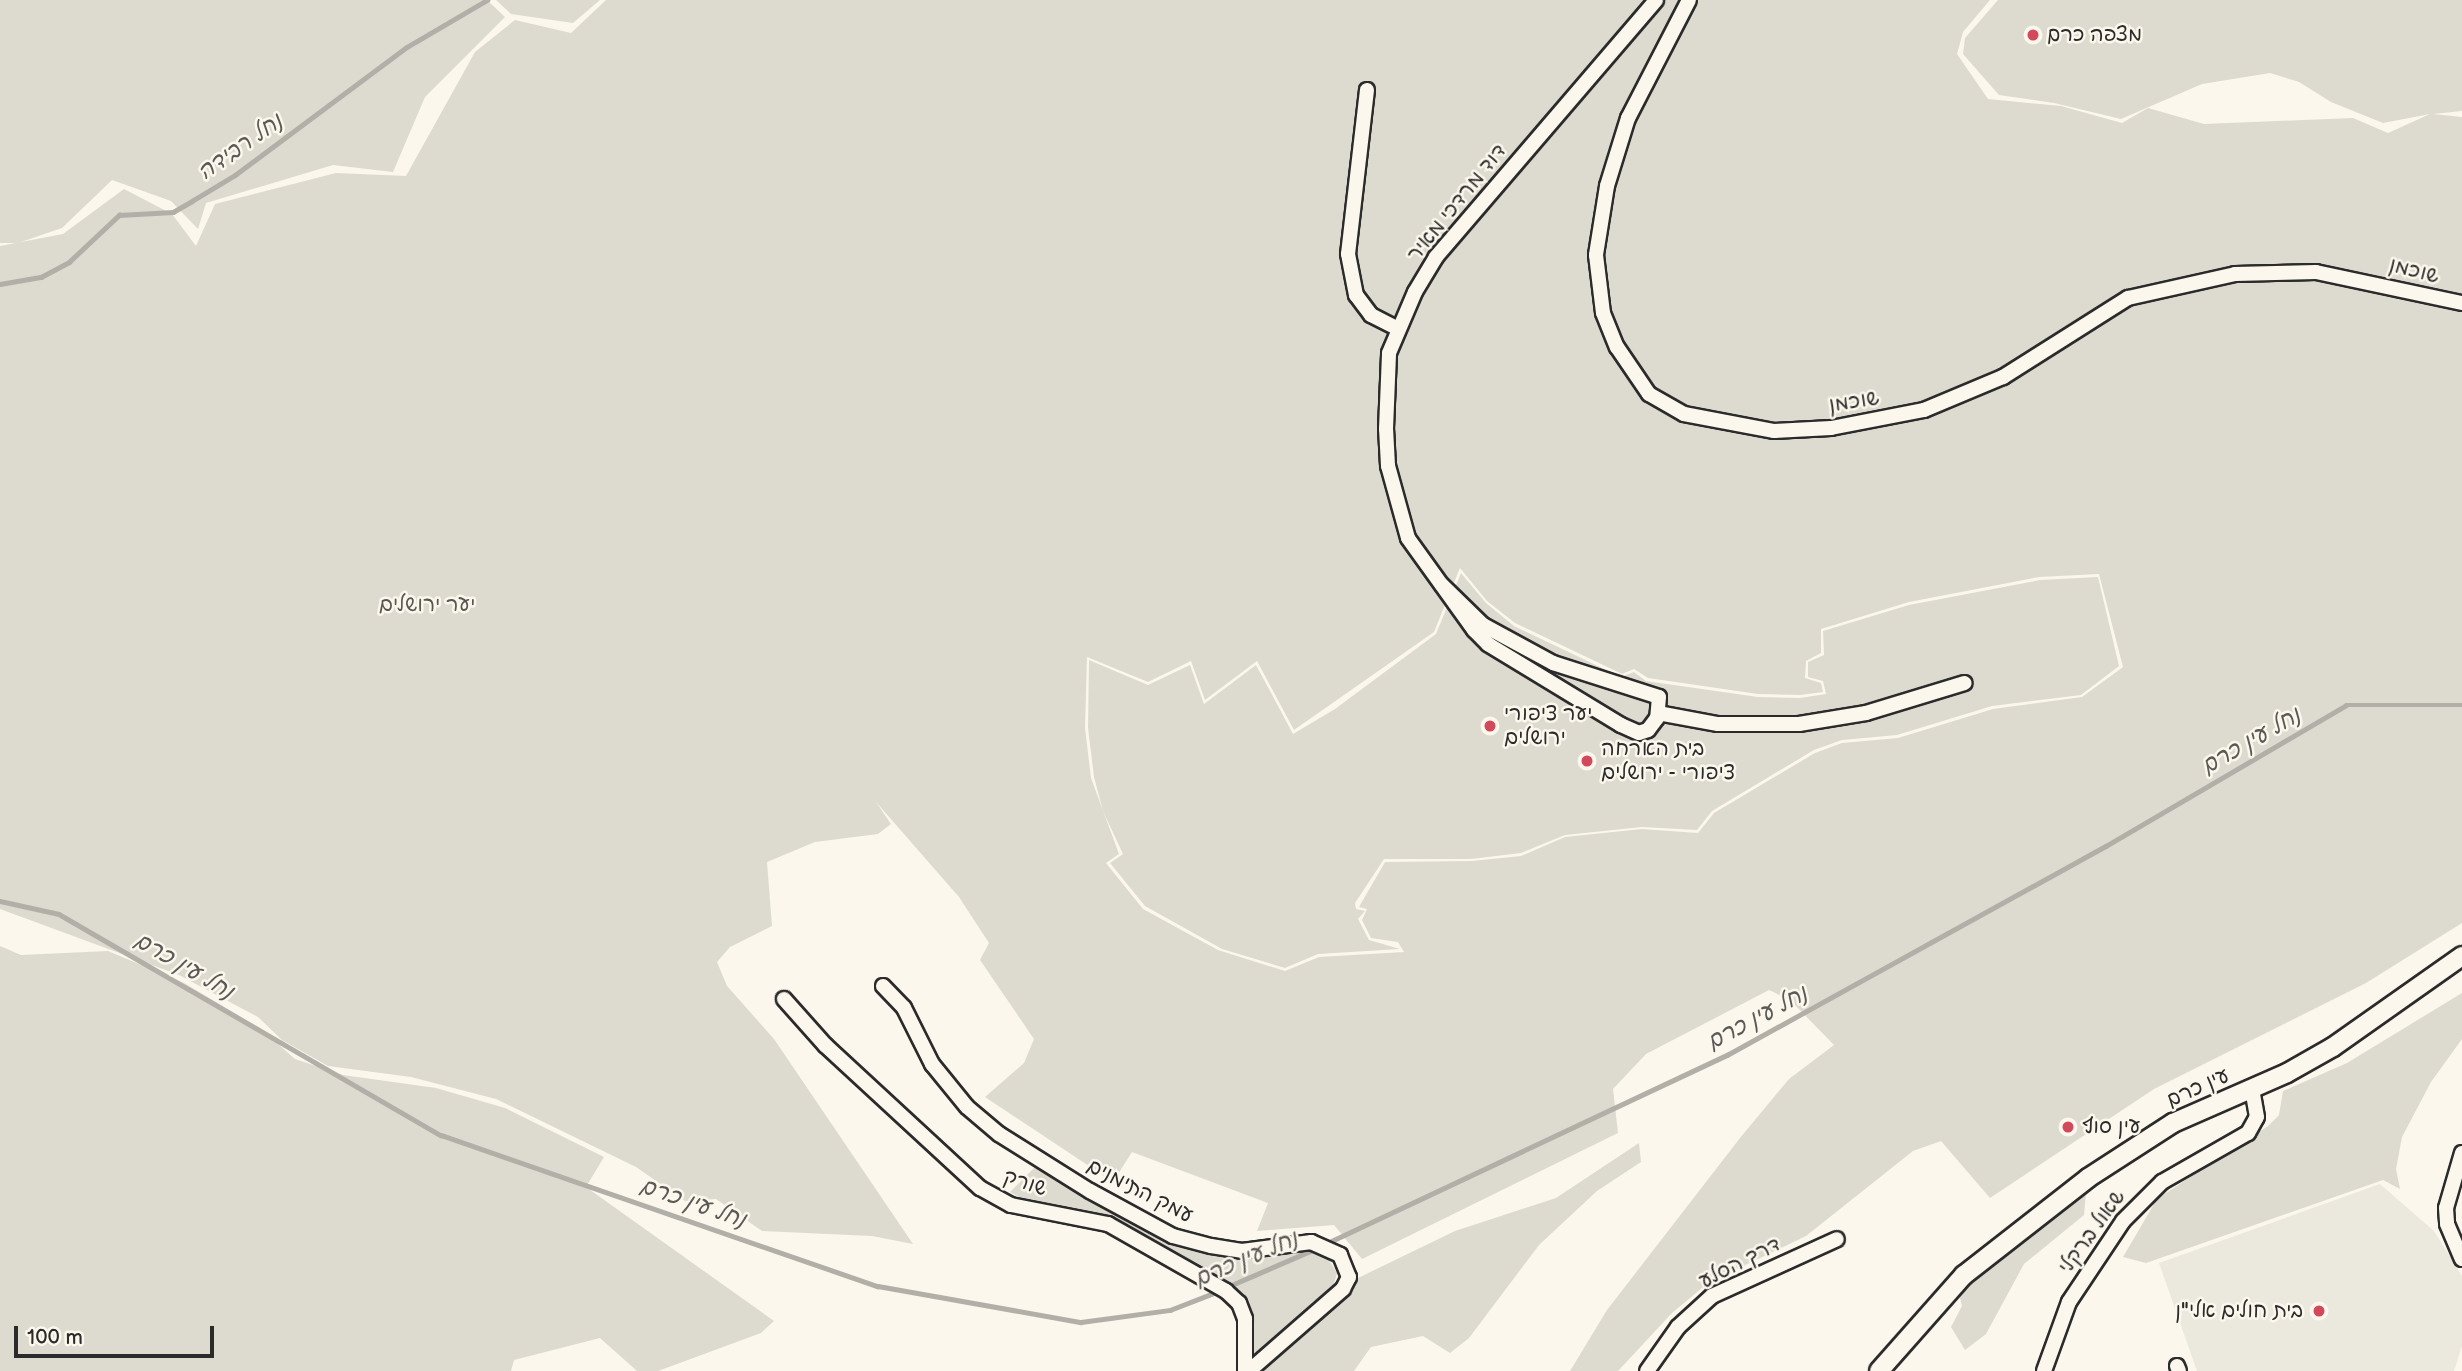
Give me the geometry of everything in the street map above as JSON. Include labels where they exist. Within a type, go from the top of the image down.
[{"type":"main road","name":"עין כרם","points":[[1879,1371],[1964,1275],[2058,1200],[2157,1132],[2252,1089],[2378,1019],[2462,956]]},
{"type":"street","name":"דוד מרדכי מאיר","points":[[1442,585],[1483,625],[1553,663],[1659,697],[1658,713],[1648,730],[1639,733],[1621,725],[1488,644],[1442,585],[1408,538],[1388,466],[1387,376],[1398,329],[1436,257],[1656,0]]},
{"type":"street","name":"שוכמן","points":[[1689,0],[1628,118],[1607,186],[1596,255],[1603,313],[1617,347],[1649,394],[1684,414],[1774,431],[1831,428],[1924,410],[2003,377],[2128,298],[2235,274],[2316,272],[2462,303]]},
{"type":"street","points":[[1367,90],[1349,254],[1356,295],[1371,315],[1398,329]]},
{"type":"street","points":[[1658,713],[1718,724],[1799,724],[1866,713],[1965,683]]},
{"type":"street","name":"עמק התימנים","points":[[883,986],[904,1008],[932,1065],[967,1107],[999,1134],[1100,1196],[1172,1236],[1212,1246],[1242,1251],[1311,1242],[1340,1255],[1349,1277],[1343,1289],[1247,1371]]},
{"type":"street","name":"שורק","points":[[784,999],[825,1045],[980,1188],[1011,1205],[1108,1224],[1226,1291],[1239,1303],[1245,1319],[1247,1371]]},
{"type":"street","name":"שאול ברקלי","points":[[2044,1371],[2068,1302],[2123,1221],[2162,1182],[2248,1133],[2257,1117],[2252,1089]]},
{"type":"street","points":[[2462,1153],[2446,1208],[2447,1224],[2462,1259]]},
{"type":"street","name":"דרך הסלע","points":[[1647,1371],[1678,1327],[1712,1296],[1837,1239]]},
{"type":"shaded area","name":"בית חולים אלי\"ן","points":[[2380,1184],[2434,1231],[2462,1276],[2462,1346],[2454,1371],[2197,1371],[2159,1263]]},
{"type":"green space","points":[[0,0],[487,0],[505,17],[425,97],[393,172],[333,165],[206,203],[198,229],[171,201],[112,180],[62,228],[18,243],[0,243]]},
{"type":"green space","points":[[496,0],[600,0],[573,23],[511,14]]},
{"type":"green space","name":"יער ירושלים","points":[[606,0],[1990,0],[1963,32],[1957,54],[1988,99],[2061,106],[2122,123],[2148,108],[2204,124],[2353,118],[2388,133],[2430,114],[2383,123],[2331,102],[2299,82],[2270,73],[2202,84],[2121,119],[2054,103],[1999,95],[1963,54],[1965,38],[1998,0],[2462,0],[2462,111],[2433,114],[2462,117],[2462,923],[2366,983],[2154,1089],[1990,1198],[1941,1141],[1913,1151],[1806,1236],[1708,1283],[1672,1313],[1618,1371],[1570,1371],[1607,1310],[1740,1138],[1789,1079],[1834,1045],[1790,1000],[1769,990],[1646,1054],[1613,1089],[1618,1133],[1362,1259],[1334,1225],[1257,1231],[1268,1203],[1132,1152],[1113,1182],[985,1097],[1024,1063],[1034,1039],[980,960],[989,943],[959,897],[876,802],[891,824],[878,834],[815,842],[767,862],[772,926],[730,947],[717,962],[727,986],[774,1039],[913,1244],[872,1236],[762,1231],[716,1199],[685,1201],[636,1167],[496,1099],[411,1077],[328,1066],[282,1040],[258,1017],[179,975],[0,909],[0,246],[63,234],[124,189],[172,214],[196,246],[215,204],[336,173],[406,176],[475,52],[515,20],[571,33]],"holes":[[[1460,568],[1487,601],[1515,623],[1622,674],[1634,669],[1648,678],[1758,694],[1800,695],[1823,692],[1821,683],[1805,678],[1806,661],[1821,653],[1821,629],[1909,602],[2039,577],[2099,574],[2123,667],[2082,697],[1993,709],[1898,738],[1842,743],[1815,753],[1714,813],[1698,833],[1642,829],[1565,837],[1521,856],[1472,861],[1385,862],[1359,907],[1367,909],[1362,920],[1371,938],[1398,942],[1404,952],[1319,957],[1285,971],[1218,950],[1143,909],[1106,863],[1119,854],[1091,778],[1085,728],[1087,657],[1148,682],[1191,661],[1205,700],[1257,661],[1294,730],[1434,632]]]},
{"type":"green space","points":[[1461,573],[1486,603],[1514,626],[1621,677],[1634,672],[1646,681],[1758,697],[1800,698],[1826,694],[1823,681],[1808,677],[1808,662],[1824,655],[1823,631],[1909,605],[2040,580],[2098,577],[2119,666],[2081,695],[1992,706],[1897,735],[1842,740],[1814,750],[1712,811],[1697,830],[1642,827],[1565,835],[1521,853],[1471,859],[1384,859],[1355,903],[1356,909],[1365,911],[1358,919],[1369,940],[1400,949],[1318,954],[1285,968],[1222,949],[1145,906],[1110,863],[1123,854],[1103,811],[1094,777],[1088,728],[1089,660],[1148,685],[1190,665],[1204,704],[1256,665],[1293,734],[1335,709],[1436,634]]},
{"type":"green space","points":[[0,946],[21,955],[108,951],[184,983],[260,1028],[295,1059],[343,1075],[436,1088],[505,1108],[604,1157],[586,1187],[774,1321],[761,1333],[658,1371],[637,1371],[600,1338],[514,1360],[511,1371],[0,1371]]},
{"type":"green space","points":[[2462,993],[2462,1039],[2431,1082],[2402,1137],[2396,1169],[2400,1189],[2383,1180],[2146,1263],[2123,1257],[2157,1199],[2268,1126],[2279,1115],[2283,1091],[2347,1063]]},
{"type":"green space","points":[[1639,1143],[1641,1162],[1597,1191],[1539,1245],[1469,1338],[1450,1353],[1423,1336],[1371,1347],[1354,1371],[1261,1371],[1358,1278],[1455,1231],[1556,1198]]},
{"type":"green space","points":[[1035,1167],[1183,1245],[1233,1257],[1308,1250],[1327,1257],[1337,1273],[1333,1287],[1254,1359],[1244,1301],[1108,1219],[1026,1201],[1010,1192]]},
{"type":"green space","points":[[2086,1192],[2084,1215],[2024,1264],[1986,1334],[1965,1350],[1951,1327],[1962,1306],[1959,1294],[1997,1259]]},
{"type":"waterway","name":"נחל רבידה","points":[[0,284],[41,277],[69,262],[119,215],[173,212],[192,201],[235,175],[407,47],[487,0]]},
{"type":"waterway","name":"נחל עין כרם","points":[[1323,1245],[1727,1055],[2106,846],[2346,705],[2462,705]]},
{"type":"waterway","name":"נחל עין כרם","points":[[0,901],[59,914],[441,1135],[878,1286],[1081,1322],[1170,1310],[1219,1291]]},
{"type":"waterway","name":"נחל עין כרם","points":[[1227,1287],[1315,1249]]},
{"type":"place","name":"מצפה כרם","points":[[2033,35]]},
{"type":"place","name":"יער ציפורי ירושלים","points":[[1490,726]]},
{"type":"place","name":"בית הארחה ציפורי - ירושלים","points":[[1587,761]]},
{"type":"place","name":"עין סוף","points":[[2068,1127]]},
{"type":"place","name":"בית חולים אלי\"ן","points":[[2319,1311]]}]
